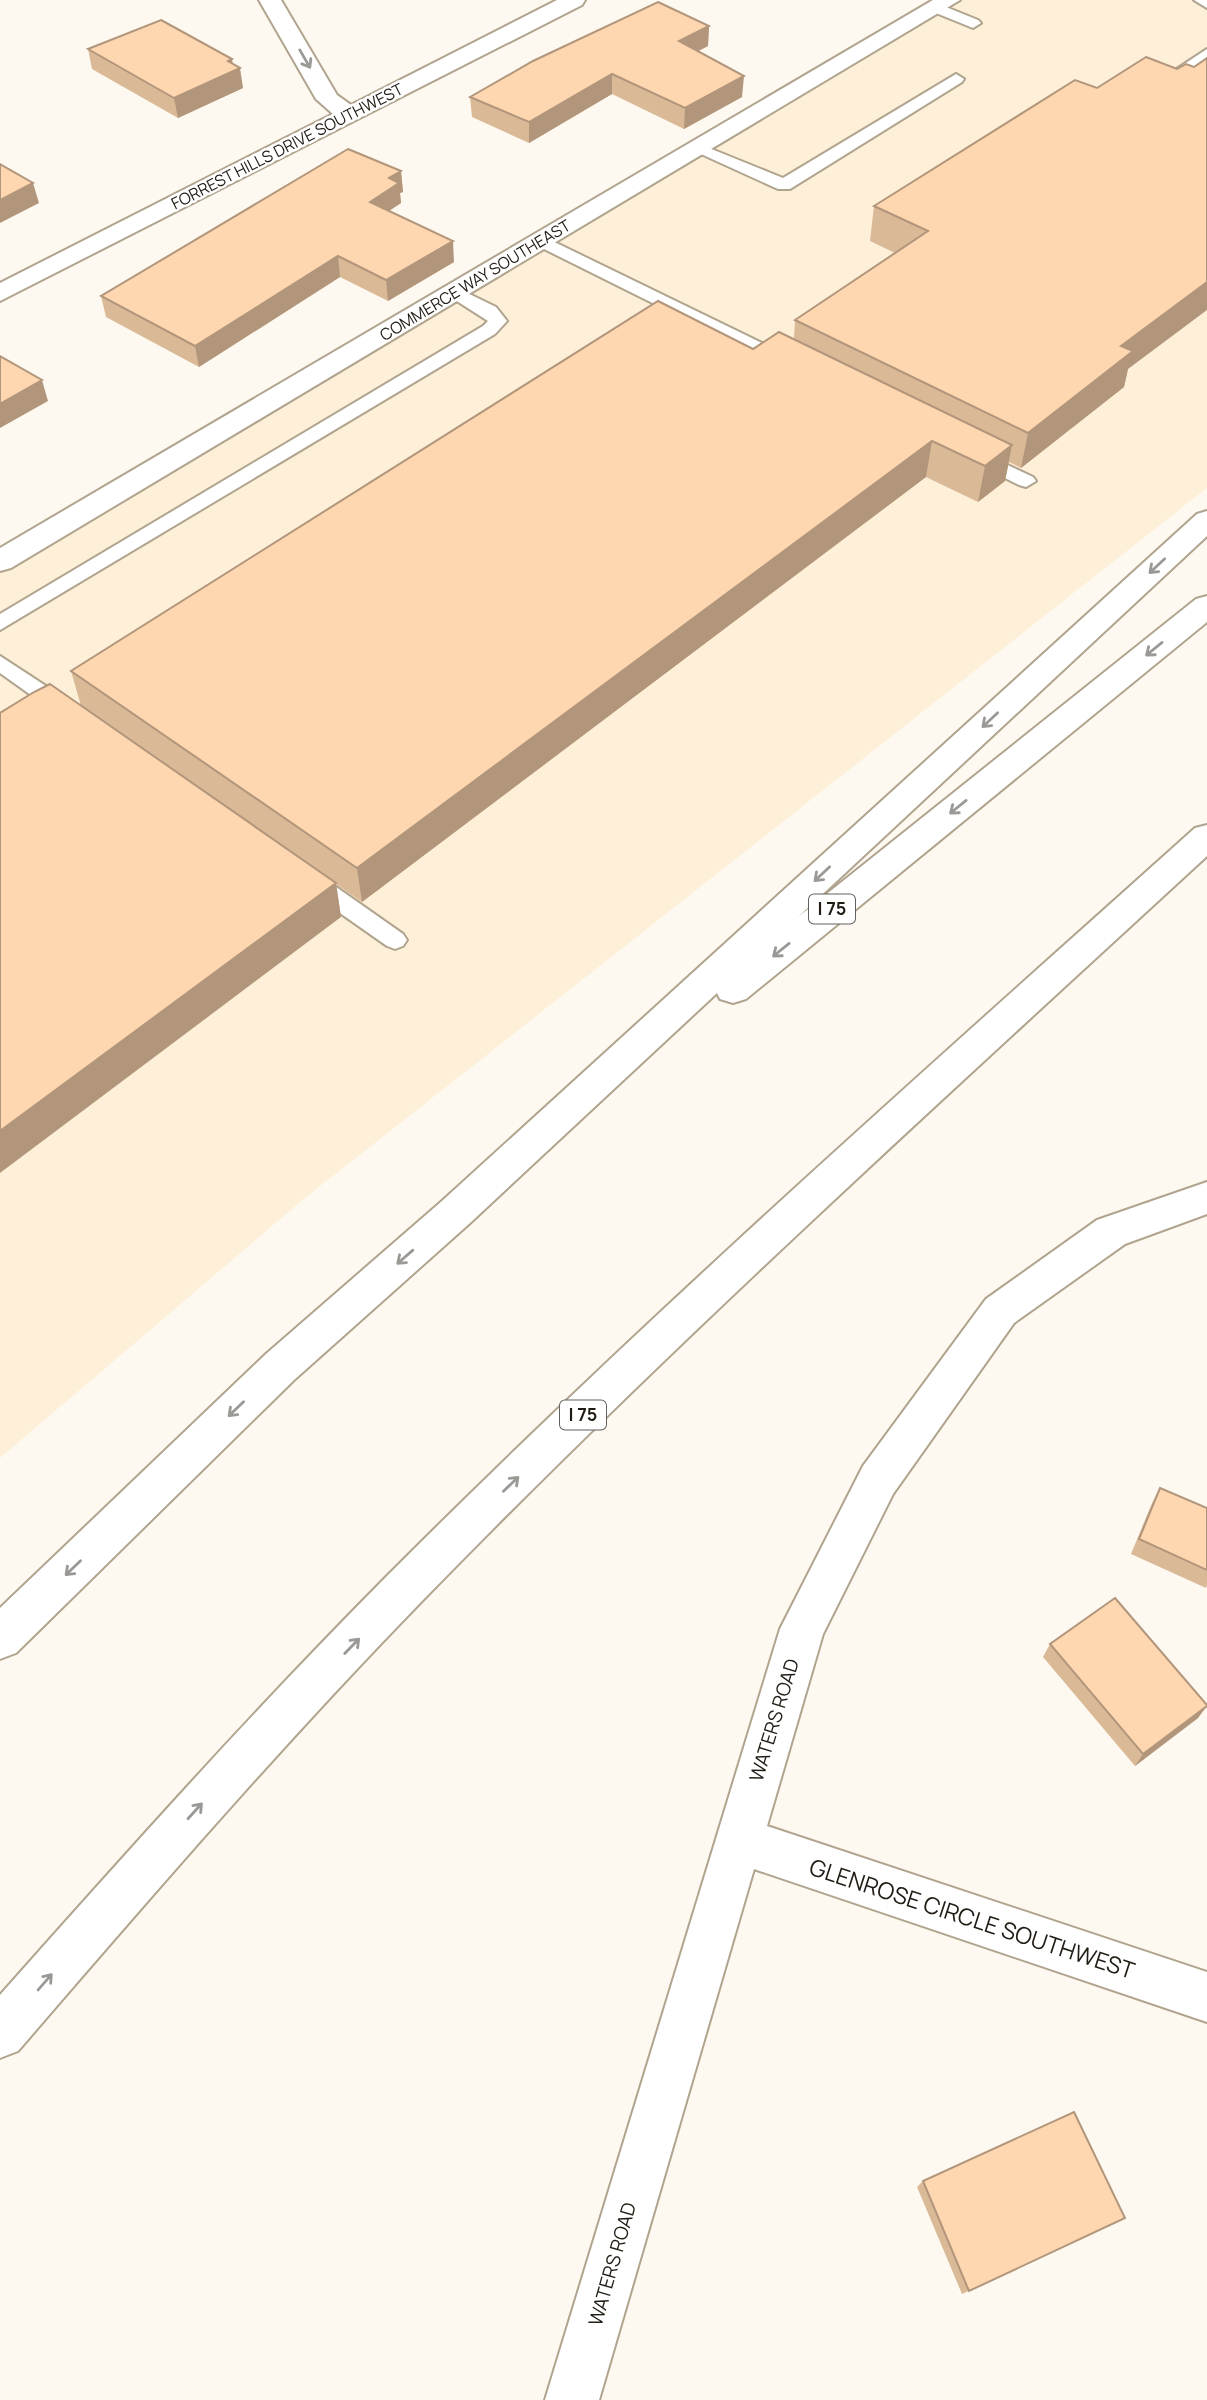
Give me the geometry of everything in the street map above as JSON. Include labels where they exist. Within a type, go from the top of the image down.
[{"type":"main road","points":[[270,0],[328,99],[349,114]]},
{"type":"main road","name":"FORREST HILLS DRIVE SOUTHWEST","points":[[0,293],[574,0]]},
{"type":"main road","name":"COMMERCE WAY SOUTHEAST","points":[[0,561],[942,4]]},
{"type":"main road","points":[[456,1212],[1207,520]]},
{"type":"main road","name":"I 75","points":[[0,1638],[280,1367],[456,1212],[1207,606]]},
{"type":"main road","name":"I 75","points":[[0,2033],[199,1805],[461,1531],[792,1214],[1207,837]]},
{"type":"main road","name":"WATERS ROAD","points":[[572,2400],[802,1629],[878,1480],[1000,1311],[1111,1232],[1207,1198]]},
{"type":"main road","name":"GLENROSE CIRCLE SOUTHWEST","points":[[737,1840],[1207,1997]]},
{"type":"lane","points":[[942,4],[973,23]]},
{"type":"lane","points":[[1147,85],[1160,87],[1207,54]]},
{"type":"lane","points":[[698,149],[785,185],[956,79]]},
{"type":"lane","points":[[542,241],[803,370]]},
{"type":"lane","points":[[0,623],[489,330],[498,321],[490,312],[455,292]]},
{"type":"lane","points":[[964,450],[1026,481]]},
{"type":"lane","points":[[0,663],[90,726]]},
{"type":"lane","points":[[293,869],[395,940]]},
{"type":"shaded area","points":[[943,0],[1207,0],[1207,488],[305,1198],[0,1458],[0,548]]},
{"type":"building","points":[[658,2],[709,26],[679,41],[744,76],[685,108],[612,74],[529,122],[470,97],[533,61]]},
{"type":"building","points":[[161,20],[232,59],[228,61],[240,68],[174,98],[88,49]]},
{"type":"building","points":[[1146,57],[1177,69],[1186,64],[1194,67],[1207,58],[1207,282],[1121,346],[1133,351],[1028,433],[795,320],[928,231],[874,206],[1075,80],[1097,88]]},
{"type":"building","points":[[348,149],[401,171],[389,178],[399,183],[370,202],[453,241],[386,280],[338,256],[195,346],[101,296]]},
{"type":"building","points":[[0,164],[33,183],[0,200]]},
{"type":"building","points":[[658,301],[753,349],[779,332],[1012,445],[985,466],[932,441],[357,868],[71,671]]},
{"type":"building","points":[[0,356],[42,380],[0,404]]},
{"type":"building","points":[[50,684],[336,883],[0,1131],[0,713]]},
{"type":"building","points":[[1160,1488],[1207,1508],[1207,1570],[1139,1539]]},
{"type":"building","points":[[1115,1598],[1207,1705],[1143,1754],[1050,1644]]},
{"type":"building","points":[[1074,2112],[1125,2218],[969,2291],[923,2181]]}]
